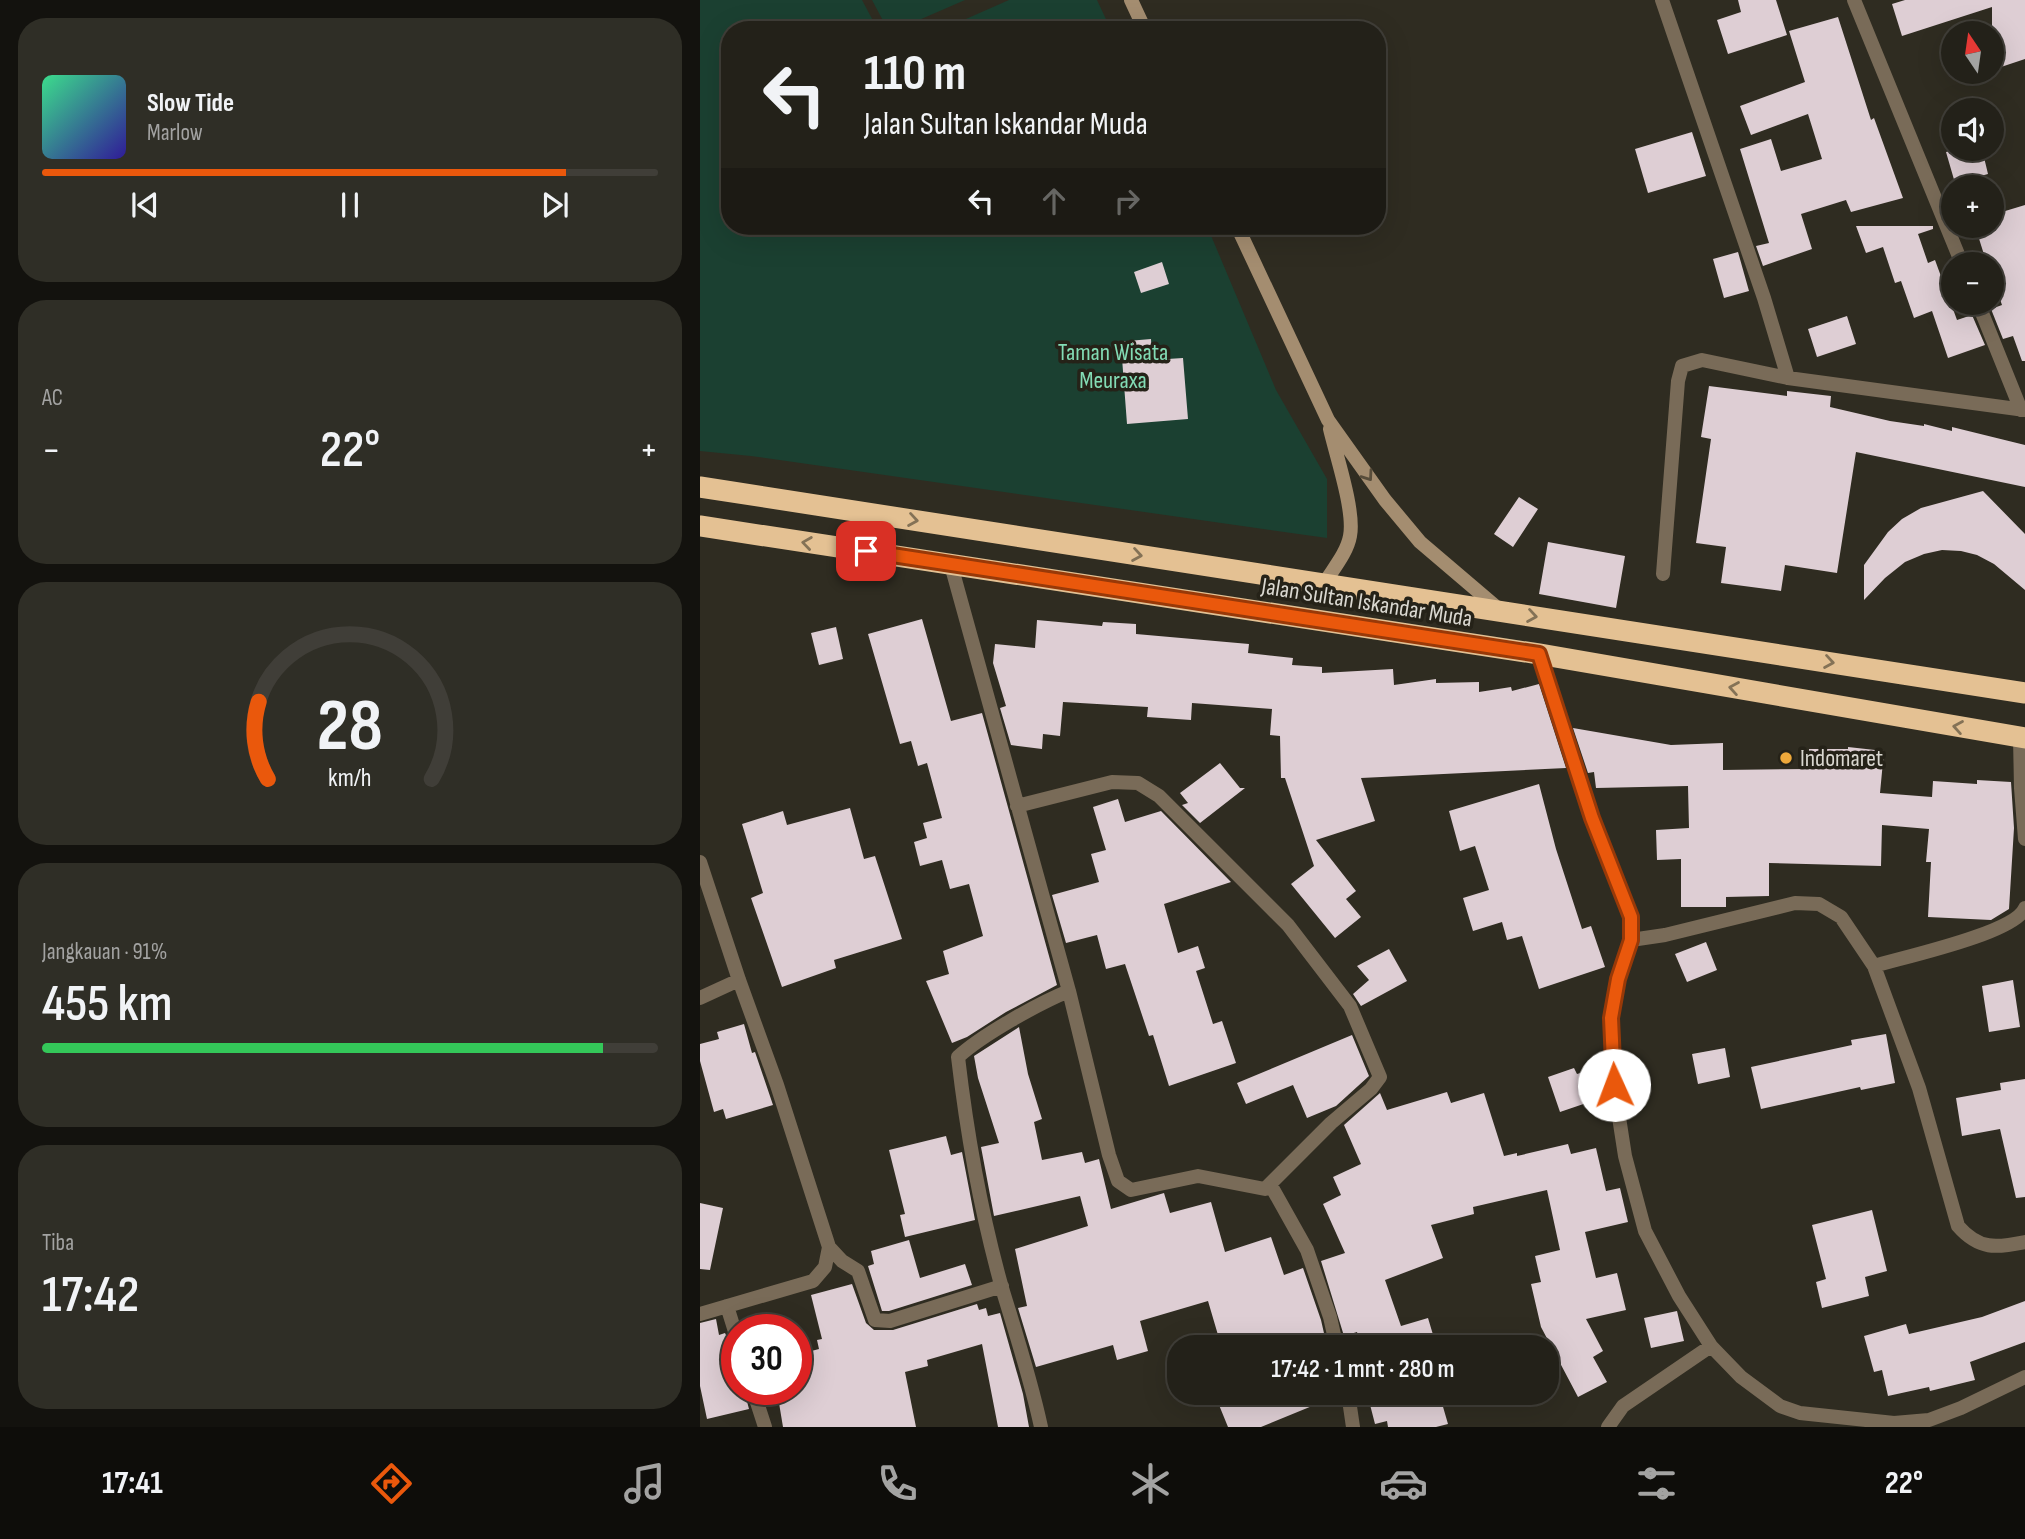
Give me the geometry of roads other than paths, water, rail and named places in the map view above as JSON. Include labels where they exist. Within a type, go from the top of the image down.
[{"type":"highway","name":"Jalan Sultan Iskandar Muda","points":[[700,487],[2025,693]]},
{"type":"highway","name":"Jalan Sultan Iskandar Muda","points":[[700,526],[1539,654],[2022,738]]},
{"type":"street","points":[[1131,0],[1141,21]]},
{"type":"street","points":[[1662,0],[1764,298],[1788,378]]},
{"type":"street","points":[[1854,0],[1957,252]]},
{"type":"street","points":[[1241,235],[1328,421],[1385,500],[1420,542],[1502,611]]},
{"type":"street","points":[[1983,315],[2023,410]]},
{"type":"street","points":[[1663,574],[1678,381],[1682,366],[1702,360],[1788,378],[2023,410]]},
{"type":"street","points":[[1324,584],[1342,556],[1351,534],[1348,504],[1328,421]]},
{"type":"street","points":[[951,565],[1017,806],[1069,991],[1096,1106],[1118,1181],[1131,1190],[1198,1175],[1265,1189],[1331,1123],[1371,1089],[1380,1077],[1350,1006],[1287,925],[1188,823],[1159,796],[1138,783],[1112,782],[1017,806]]},
{"type":"street","points":[[1539,654],[1592,818],[1630,913],[1631,940],[1618,979],[1611,1018],[1614,1085],[1625,1156],[1645,1231],[1679,1296],[1711,1346],[1741,1377],[1780,1406],[1816,1421],[1894,1423],[1929,1420],[1961,1408],[2025,1377]]},
{"type":"street","points":[[2022,738],[2025,839]]},
{"type":"street","points":[[700,862],[739,980],[778,1085],[829,1247],[842,1261],[858,1271],[875,1321],[890,1321],[1002,1286]]},
{"type":"street","points":[[1631,940],[1665,935],[1796,903],[1819,904],[1841,917],[1874,966],[1919,1088],[1958,1226],[1968,1238],[1983,1245],[2003,1246],[2025,1242]]},
{"type":"street","points":[[1874,966],[1999,928],[2022,915],[2025,908]]},
{"type":"street","points":[[700,998],[739,980]]},
{"type":"street","points":[[1041,1427],[1021,1345],[1002,1286],[973,1162],[958,1057],[968,1048],[1054,997],[1069,991]]},
{"type":"street","points":[[1270,1184],[1307,1250],[1334,1335]]},
{"type":"street","points":[[700,1314],[813,1281],[825,1267],[829,1247]]},
{"type":"street","points":[[727,1306],[730,1314]]},
{"type":"street","points":[[1608,1427],[1623,1406],[1711,1346]]},
{"type":"street","points":[[758,1405],[765,1427]]},
{"type":"street","points":[[1350,1405],[1353,1427]]},
{"type":"place","name":"Indomaret","points":[[1786,758]]},
{"type":"park label","name":"Taman Wisata Meuraxa","points":[[1113,366]]}]
